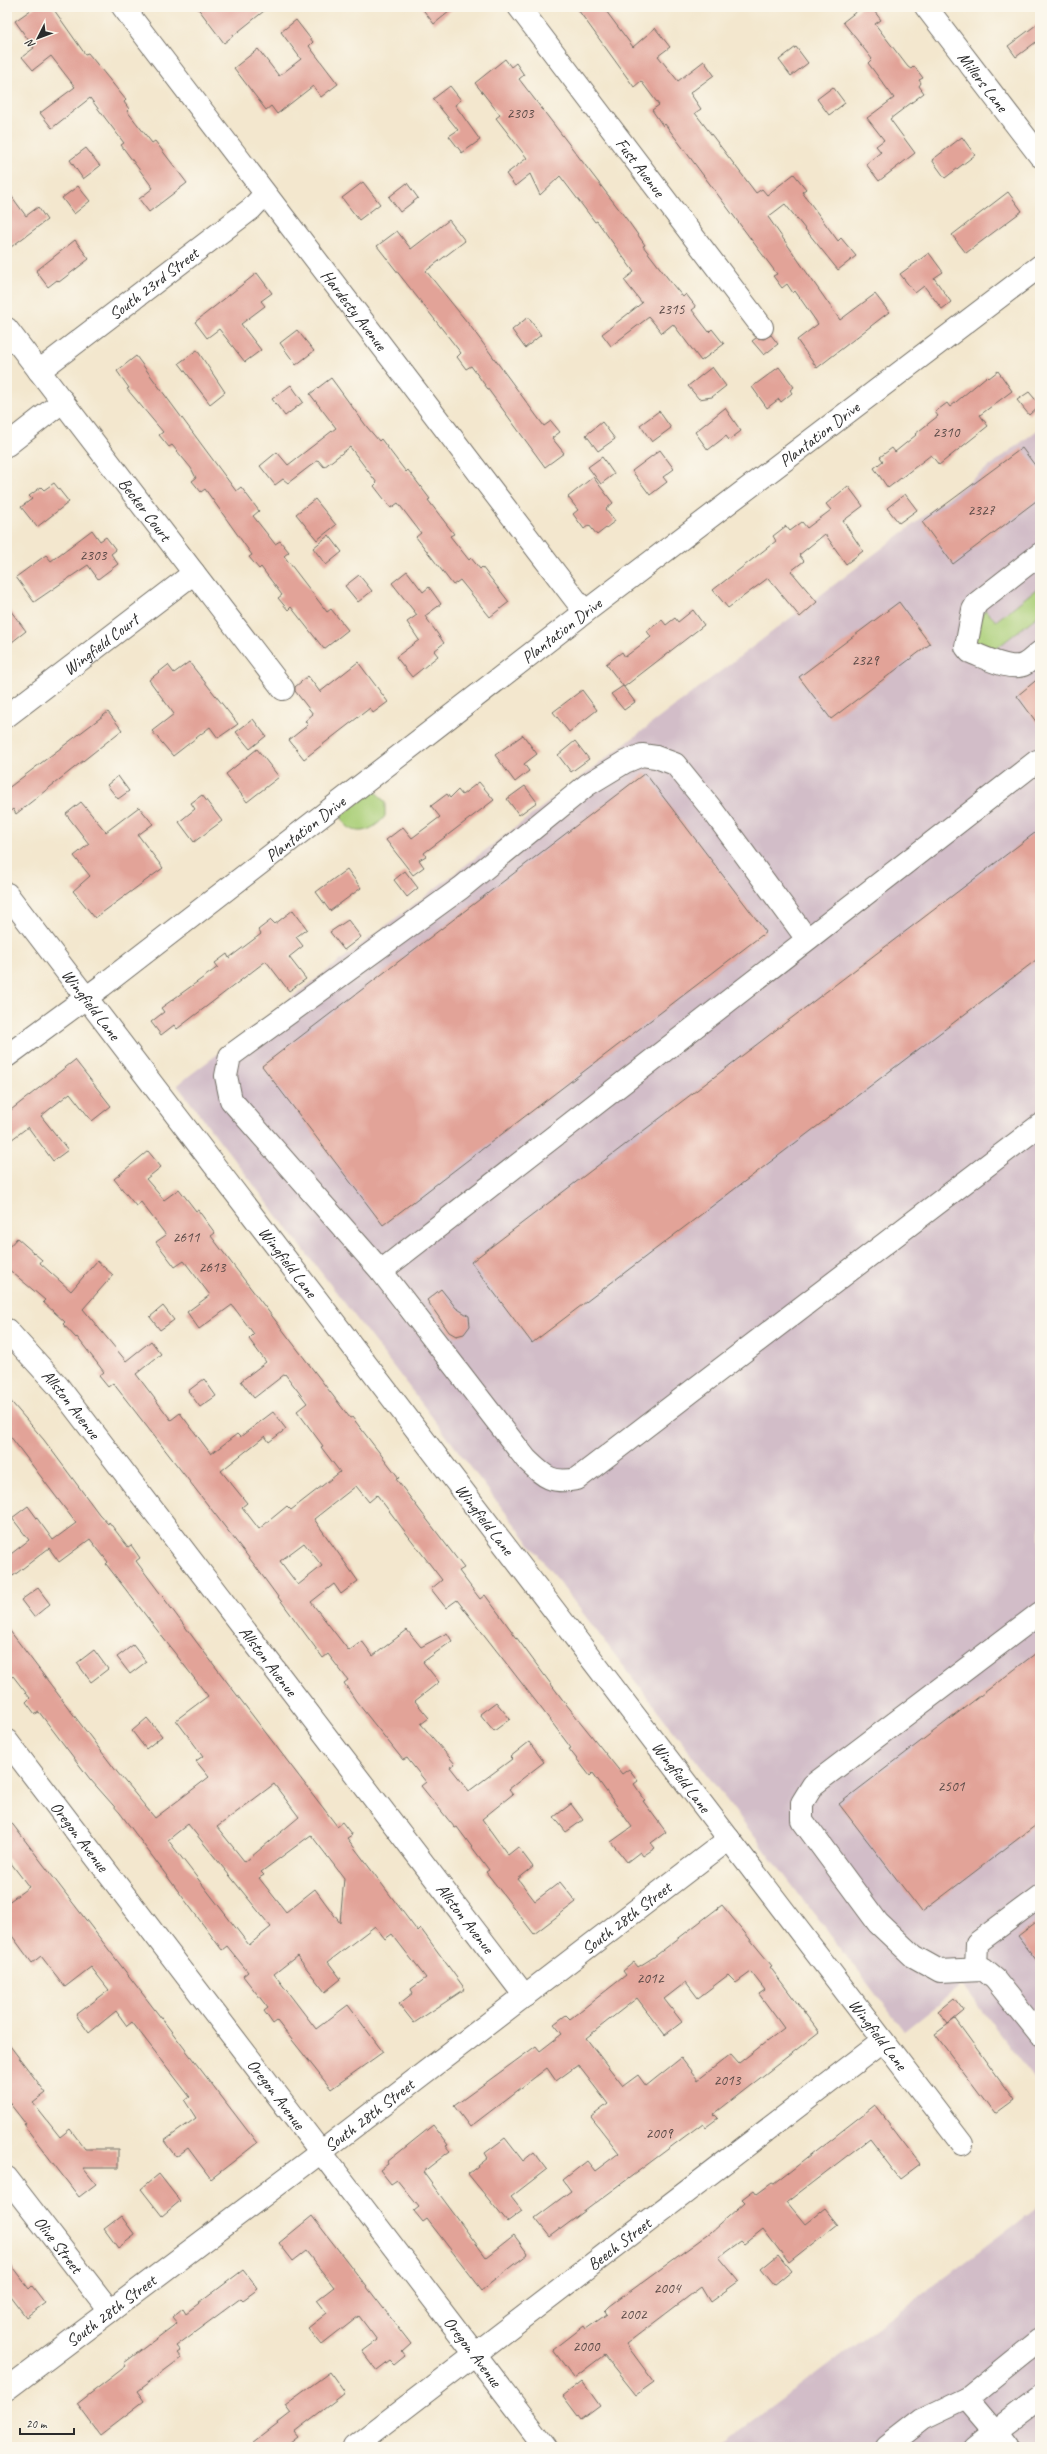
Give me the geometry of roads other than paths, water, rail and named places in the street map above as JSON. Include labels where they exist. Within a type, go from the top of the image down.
[{"type":"street","name":"Hardesty Avenue","points":[[123,7],[584,612]]},
{"type":"street","name":"Fust Avenue","points":[[519,7],[762,327]]},
{"type":"street","name":"Millers Lane","points":[[926,7],[1040,156]]},
{"type":"street","name":"South 23rd Street","points":[[39,371],[251,208],[265,194]]},
{"type":"street","name":"Plantation Drive","points":[[7,1056],[85,996],[102,986],[584,612],[1040,266]]},
{"type":"street","name":"Becker Court","points":[[7,329],[283,688]]},
{"type":"street","points":[[7,445],[63,401]]},
{"type":"street","points":[[1040,554],[977,602],[973,610],[966,647],[970,652],[1010,665],[1018,666],[1025,664],[1040,652]]},
{"type":"street","name":"Wingfield Court","points":[[7,716],[194,573]]},
{"type":"street","points":[[807,939],[675,764],[656,757],[642,755],[625,762],[587,785],[461,888],[230,1056],[226,1076],[231,1100],[381,1271],[526,1459],[545,1477],[562,1482],[577,1479],[1040,1124]]},
{"type":"street","points":[[381,1271],[1037,761],[1040,765]]},
{"type":"street","name":"Wingfield Lane","points":[[7,894],[962,2144]]},
{"type":"street","name":"Allston Avenue","points":[[7,1330],[58,1386],[525,1996]]},
{"type":"street","points":[[1040,1613],[813,1785],[802,1803],[802,1820],[878,1923],[913,1956],[940,1971],[983,1969],[995,1979],[1040,2035]]},
{"type":"street","name":"Oregon Avenue","points":[[7,1741],[546,2447]]},
{"type":"street","name":"South 28th Street","points":[[7,2388],[321,2152],[729,1839]]},
{"type":"street","points":[[976,1969],[977,1943],[1040,1896]]},
{"type":"street","name":"Beech Street","points":[[354,2447],[474,2353],[883,2041]]},
{"type":"street","name":"Olive Street","points":[[7,2178],[110,2311]]},
{"type":"street","points":[[887,2447],[923,2419],[967,2398],[1040,2339]]},
{"type":"street","points":[[975,2447],[1001,2439],[1040,2397]]},
{"type":"street","points":[[967,2398],[1001,2439]]}]
